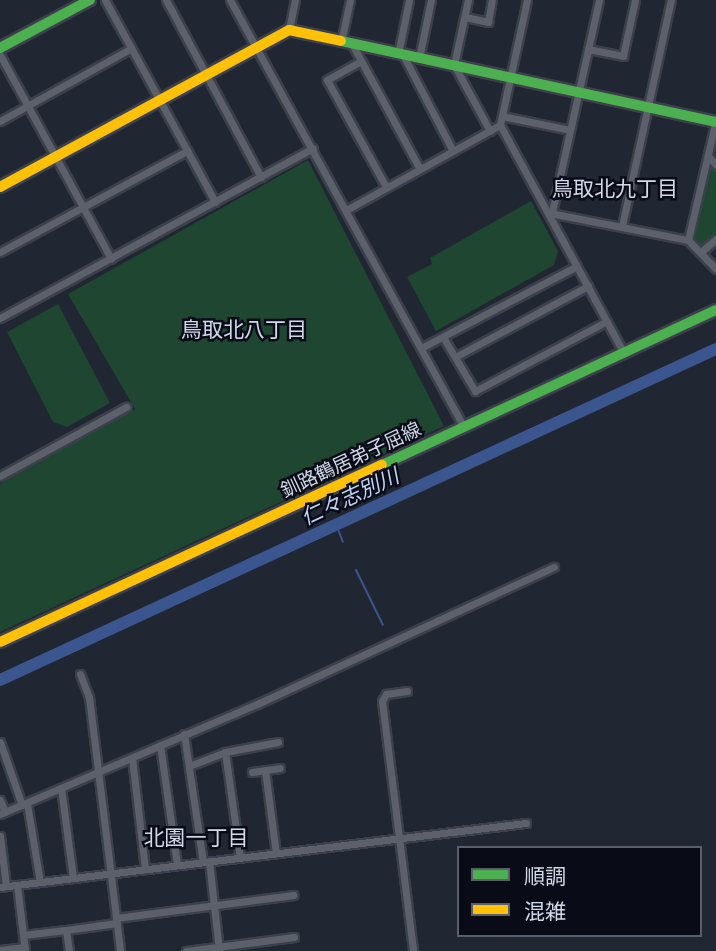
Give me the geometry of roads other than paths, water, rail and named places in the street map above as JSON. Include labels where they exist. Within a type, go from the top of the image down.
[{"type":"main road","points":[[0,48],[90,0]]},
{"type":"main road","points":[[0,187],[289,30],[716,121]]},
{"type":"main road","name":"釧路鶴居弟子屈線","points":[[0,642],[716,310]]},
{"type":"street","points":[[105,0],[215,202]]},
{"type":"street","points":[[166,0],[261,177]]},
{"type":"street","points":[[230,0],[464,427]]},
{"type":"street","points":[[289,30],[295,0]]},
{"type":"street","points":[[350,0],[346,43],[361,61],[420,169]]},
{"type":"street","points":[[409,0],[400,54],[453,151]]},
{"type":"street","points":[[419,58],[431,0]]},
{"type":"street","points":[[468,0],[454,65],[490,131]]},
{"type":"street","points":[[464,17],[488,22],[492,0]]},
{"type":"street","points":[[527,0],[500,125],[624,353]]},
{"type":"street","points":[[550,213],[599,0]]},
{"type":"street","points":[[588,49],[623,56],[635,0]]},
{"type":"street","points":[[622,226],[671,0]]},
{"type":"street","points":[[0,121],[130,49]]},
{"type":"street","points":[[0,55],[111,258]]},
{"type":"street","points":[[361,61],[327,80],[386,187]]},
{"type":"street","points":[[502,116],[570,130]]},
{"type":"street","points":[[688,240],[716,121]]},
{"type":"street","points":[[346,210],[500,125]]},
{"type":"street","points":[[0,318],[313,148]]},
{"type":"street","points":[[0,252],[187,151]]},
{"type":"street","points":[[708,156],[716,164]]},
{"type":"street","points":[[550,213],[688,240],[716,268]]},
{"type":"street","points":[[701,252],[716,239]]},
{"type":"street","points":[[421,348],[577,266]]},
{"type":"street","points":[[455,357],[587,285]]},
{"type":"street","points":[[443,337],[475,391],[607,321]]},
{"type":"street","points":[[0,476],[126,407]]},
{"type":"street","points":[[0,800],[2,813],[25,804],[554,567]]},
{"type":"street","points":[[80,674],[89,697],[120,951]]},
{"type":"street","points":[[407,691],[386,694],[382,701],[413,951]]},
{"type":"street","points":[[184,734],[214,905],[218,949]]},
{"type":"street","points":[[0,742],[25,804],[40,882]]},
{"type":"street","points":[[189,766],[225,752],[278,742]]},
{"type":"street","points":[[160,745],[177,865]]},
{"type":"street","points":[[225,752],[240,858]]},
{"type":"street","points":[[132,758],[145,869]]},
{"type":"street","points":[[252,772],[280,768]]},
{"type":"street","points":[[265,770],[276,853]]},
{"type":"street","points":[[61,788],[73,878]]},
{"type":"street","points":[[0,836],[3,886],[526,823]]},
{"type":"street","points":[[0,950],[25,949],[17,885]]},
{"type":"street","points":[[23,934],[66,930],[116,920],[294,895]]},
{"type":"street","points":[[66,930],[69,951]]},
{"type":"street","points":[[186,951],[218,949],[294,937]]},
{"type":"waterway","name":"仁々志別川","points":[[0,680],[716,349]]},
{"type":"waterway","points":[[336,524],[343,542]]},
{"type":"waterway","points":[[356,570],[383,625]]},
{"type":"district","name":"鳥取北九丁目","points":[[615,189]]},
{"type":"district","name":"鳥取北八丁目","points":[[244,330]]},
{"type":"district","name":"北園一丁目","points":[[196,838]]}]
